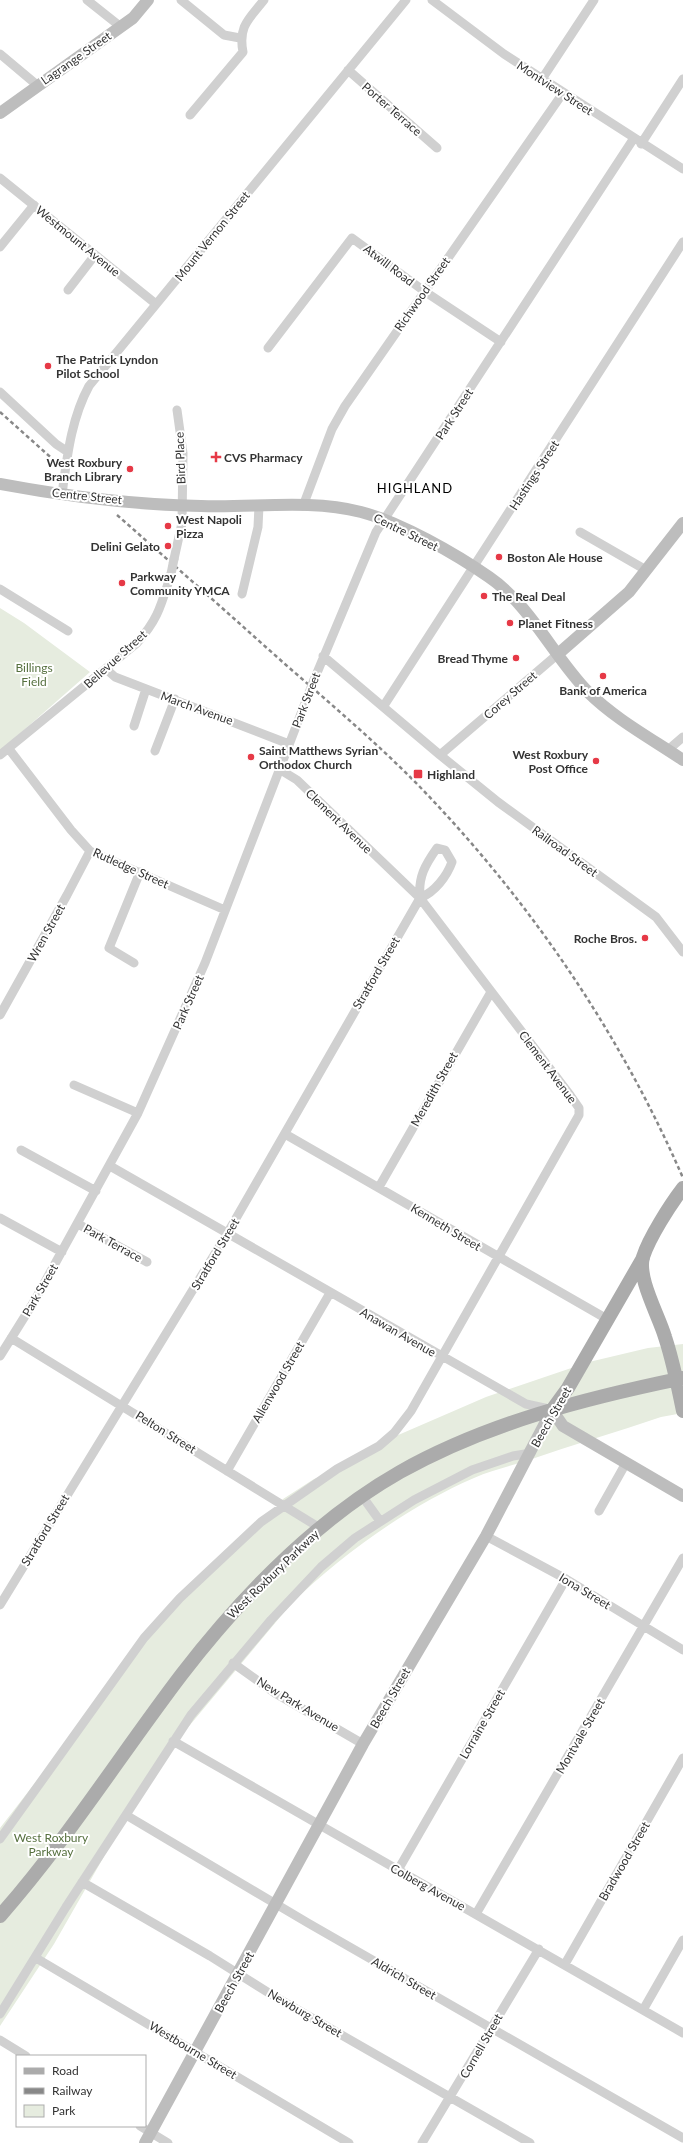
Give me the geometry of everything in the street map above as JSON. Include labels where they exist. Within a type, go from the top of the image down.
[{"type":"main road","name":"Beech Street","points":[[552,1410],[568,1388],[643,1258],[661,1222],[682,1189]]},
{"type":"main road","points":[[643,1258],[645,1282],[680,1378],[683,1411]]},
{"type":"main road","name":"West Roxbury Parkway","points":[[0,1915],[67,1833],[164,1698],[218,1629],[273,1570],[320,1528],[362,1496],[401,1472],[446,1449],[491,1431],[552,1410],[610,1394],[680,1378]]},
{"type":"street","points":[[87,0],[121,27]]},
{"type":"street","name":"Lagrange Street","points":[[0,113],[37,85],[133,18],[148,0]]},
{"type":"street","points":[[180,0],[224,35],[240,38]]},
{"type":"street","points":[[190,115],[243,52],[240,38],[243,27],[264,0]]},
{"type":"street","name":"Mount Vernon Street","points":[[62,494],[68,452],[80,402],[88,386],[406,0]]},
{"type":"street","name":"Montview Street","points":[[432,0],[486,41],[542,79],[683,169]]},
{"type":"street","points":[[542,79],[594,0]]},
{"type":"street","points":[[0,54],[37,85]]},
{"type":"street","name":"Porter Terrace","points":[[348,70],[437,148]]},
{"type":"street","name":"Park Street","points":[[0,1356],[78,1224],[138,1114],[205,963],[323,656],[372,539],[501,342],[638,141],[683,79]]},
{"type":"street","name":"Richwood Street","points":[[303,506],[337,419],[563,93]]},
{"type":"street","name":"Westmount Avenue","points":[[0,178],[156,304]]},
{"type":"street","points":[[0,247],[34,205]]},
{"type":"street","name":"Atwill Road","points":[[268,348],[352,238],[424,292],[501,342]]},
{"type":"street","name":"Hastings Street","points":[[383,707],[683,242]]},
{"type":"street","points":[[68,290],[95,255]]},
{"type":"street","points":[[0,392],[56,444],[68,452]]},
{"type":"street","name":"Bird Place","points":[[177,410],[183,454],[182,506]]},
{"type":"street","name":"Centre Street","points":[[0,484],[62,494],[182,506],[303,506],[341,508],[385,520],[473,567],[496,582],[513,597],[596,699],[683,760]]},
{"type":"street","name":"Bellevue Street","points":[[0,755],[137,643],[152,626],[159,612],[171,574],[182,523],[182,506]]},
{"type":"street","points":[[242,594],[258,526],[259,506]]},
{"type":"street","name":"Corey Street","points":[[440,755],[618,602],[636,583],[683,524]]},
{"type":"street","points":[[580,532],[646,570]]},
{"type":"street","points":[[0,589],[56,626],[68,631]]},
{"type":"street","points":[[323,656],[440,755]]},
{"type":"street","name":"March Avenue","points":[[106,669],[115,677],[289,744]]},
{"type":"street","points":[[134,726],[146,689]]},
{"type":"street","points":[[156,751],[175,699]]},
{"type":"street","points":[[668,750],[683,737]]},
{"type":"street","name":"Rutledge Street","points":[[9,748],[71,830],[90,850],[225,910]]},
{"type":"street","name":"Railroad Street","points":[[440,755],[498,802],[656,917],[683,952]]},
{"type":"street","name":"Clement Avenue","points":[[279,769],[297,780],[420,898],[579,1108],[579,1115],[572,1128],[441,1356],[411,1412],[394,1433],[379,1446],[337,1469],[282,1506]]},
{"type":"street","name":"Stratford Street","points":[[0,1605],[227,1234],[420,898],[433,891],[450,867],[452,862],[445,850],[437,848],[421,874],[419,884],[420,898]]},
{"type":"street","name":"Wren Street","points":[[0,1015],[67,895],[90,850]]},
{"type":"street","points":[[134,963],[109,948],[140,872]]},
{"type":"street","name":"Meredith Street","points":[[379,1187],[491,992]]},
{"type":"street","points":[[74,1085],[138,1114]]},
{"type":"street","name":"Kenneth Street","points":[[285,1134],[379,1187],[497,1258],[607,1319]]},
{"type":"street","points":[[21,1150],[96,1191]]},
{"type":"street","name":"Anawan Avenue","points":[[110,1166],[526,1404],[552,1410]]},
{"type":"street","points":[[0,1218],[62,1252]]},
{"type":"street","name":"Park Terrace","points":[[78,1224],[147,1262]]},
{"type":"street","name":"Allenwood Street","points":[[227,1471],[330,1293]]},
{"type":"street","name":"Pelton Street","points":[[11,1338],[123,1405],[282,1506],[320,1528]]},
{"type":"street","points":[[552,1410],[563,1426],[683,1496]]},
{"type":"street","name":"Beech Street","points":[[148,2138],[239,1974],[363,1744],[486,1536],[531,1453],[552,1410]]},
{"type":"street","points":[[0,2014],[82,1882],[191,1715],[233,1663],[321,1567],[355,1538],[414,1500],[472,1470],[513,1456],[531,1453]]},
{"type":"street","points":[[599,1510],[626,1463]]},
{"type":"street","points":[[362,1496],[380,1521]]},
{"type":"street","points":[[0,1839],[144,1638],[180,1598],[218,1561],[261,1522],[282,1506]]},
{"type":"street","name":"Iona Street","points":[[486,1536],[566,1579],[683,1650]]},
{"type":"street","name":"Montvale Street","points":[[476,1914],[683,1558]]},
{"type":"street","name":"Lorraine Street","points":[[398,1870],[566,1579]]},
{"type":"street","name":"New Park Avenue","points":[[233,1663],[275,1693],[363,1744]]},
{"type":"street","name":"Colberg Avenue","points":[[173,1741],[683,2032]]},
{"type":"street","name":"Bradwood Street","points":[[565,1964],[683,1758]]},
{"type":"street","name":"Aldrich Street","points":[[126,1815],[683,2138]]},
{"type":"street","name":"Newburg Street","points":[[82,1882],[530,2143]]},
{"type":"street","points":[[643,2010],[683,1940]]},
{"type":"street","name":"Cornell Street","points":[[422,2143],[451,2098],[538,1949]]},
{"type":"street","name":"Westbourne Street","points":[[36,1958],[349,2143]]},
{"type":"street","points":[[0,2040],[24,2055]]},
{"type":"street","points":[[141,2127],[148,2138],[168,2143]]},
{"type":"green space","name":"Billings Field","points":[[0,608],[24,623],[90,672],[0,751]]},
{"type":"green space","name":"West Roxbury Parkway","points":[[683,1344],[683,1413],[661,1417],[495,1470],[450,1489],[401,1517],[377,1533],[332,1568],[291,1604],[185,1731],[114,1839],[54,1944],[0,2026],[0,1828],[42,1774],[137,1643],[270,1518],[283,1499],[314,1479],[361,1459],[389,1439],[486,1397],[589,1362],[648,1348]]},
{"type":"railway","points":[[0,412],[57,463]]},
{"type":"railway","points":[[117,515],[338,710],[404,771],[460,831],[499,876],[569,971],[601,1021],[631,1072],[658,1124],[683,1178]]},
{"type":"place","name":"The Patrick Lyndon Pilot School","points":[[48,366]]},
{"type":"place","name":"CVS Pharmacy","points":[[216,457]]},
{"type":"place","name":"West Roxbury Branch Library","points":[[130,469]]},
{"type":"place","name":"West Napoli Pizza","points":[[168,526]]},
{"type":"place","name":"Delini Gelato","points":[[168,546]]},
{"type":"place","name":"Boston Ale House","points":[[499,557]]},
{"type":"place","name":"Parkway Community YMCA","points":[[122,583]]},
{"type":"place","name":"The Real Deal","points":[[484,596]]},
{"type":"place","name":"Planet Fitness","points":[[510,623]]},
{"type":"place","name":"Bread Thyme","points":[[516,658]]},
{"type":"place","name":"Bank of America","points":[[603,676]]},
{"type":"place","name":"Saint Matthews Syrian Orthodox Church","points":[[251,757]]},
{"type":"place","name":"West Roxbury Post Office","points":[[596,761]]},
{"type":"place","name":"Highland","points":[[418,774]]},
{"type":"place","name":"Roche Bros.","points":[[645,938]]},
{"type":"district","name":"HIGHLAND","points":[[415,488]]}]
